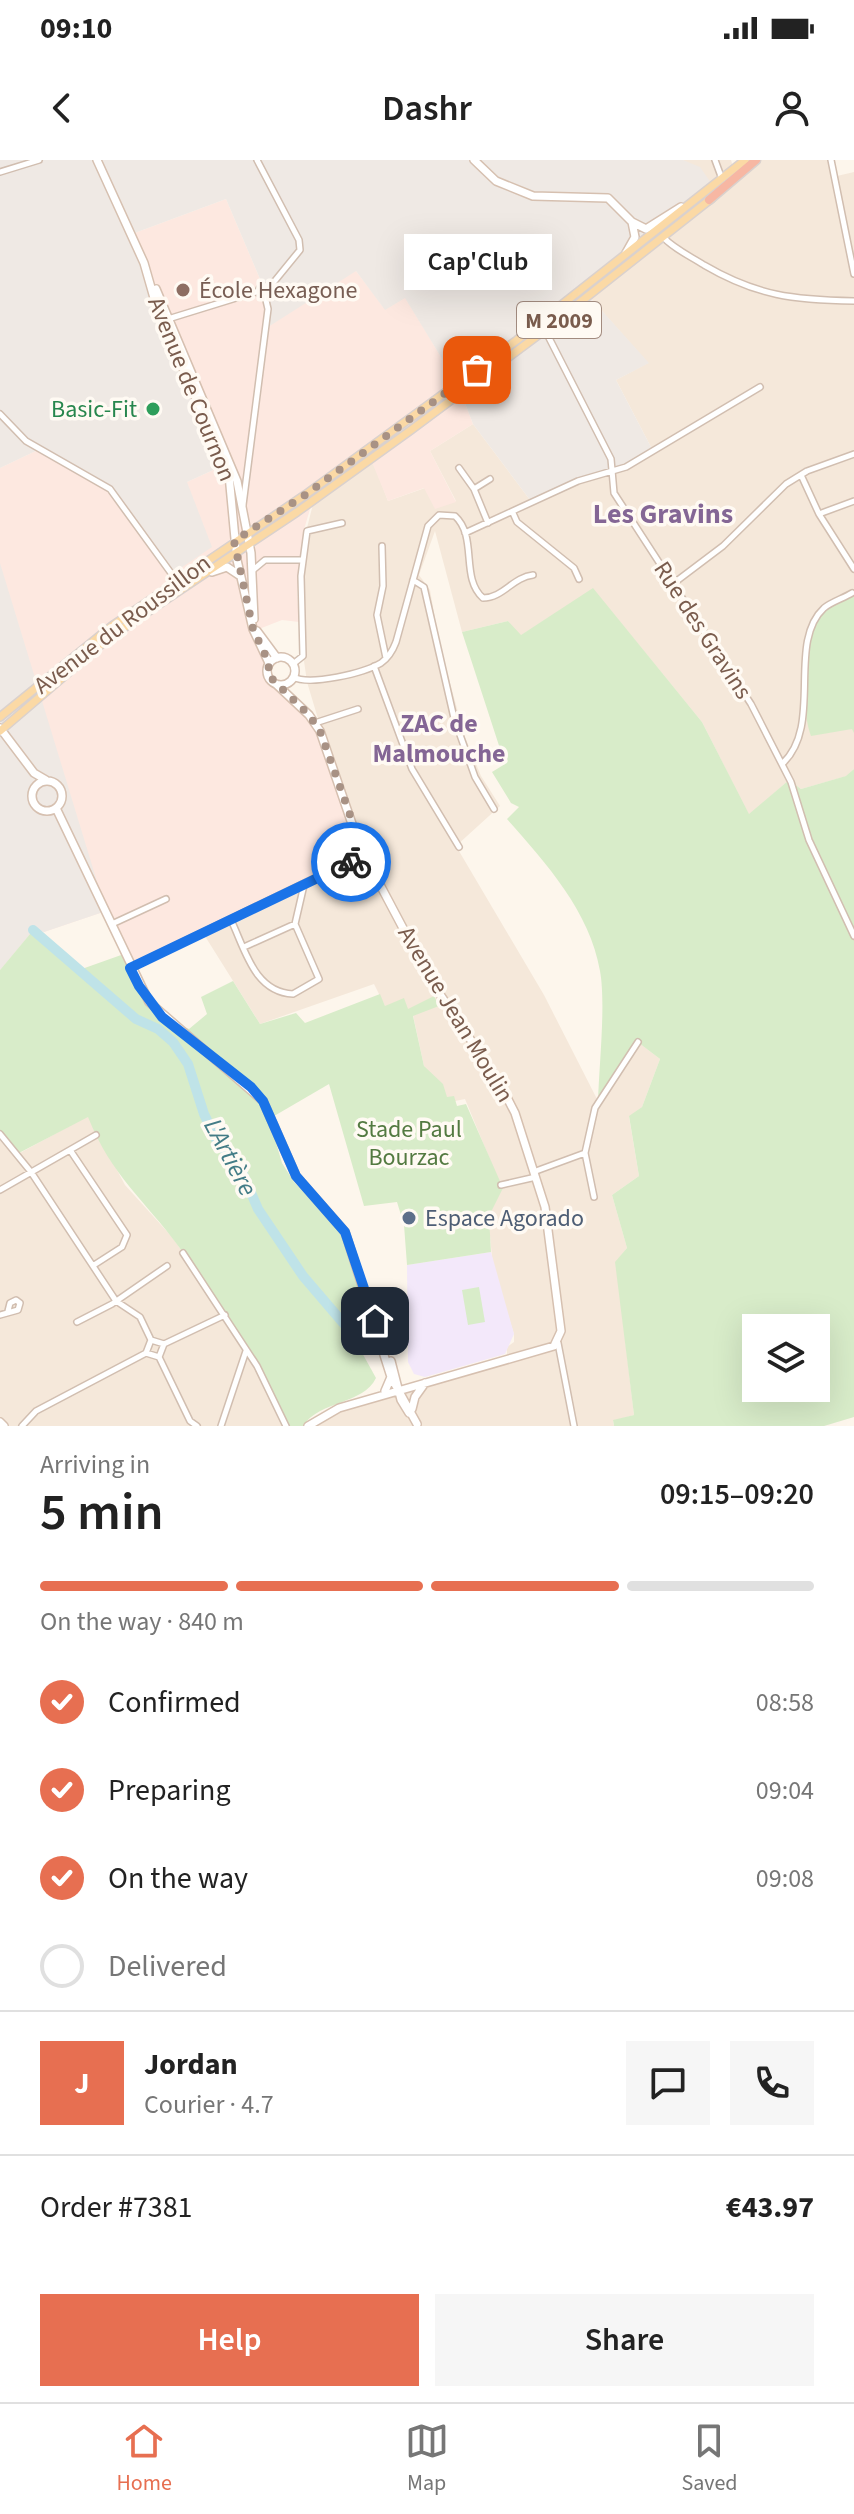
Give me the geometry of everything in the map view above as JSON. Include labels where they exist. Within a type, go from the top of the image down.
[{"type":"highway","points":[[704,198],[758,160]]},
{"type":"main road","name":"Avenue de Cournon","points":[[100,160],[166,321]]},
{"type":"main road","name":"Avenue de Cournon","points":[[100,160],[224,462],[240,493],[250,544]]},
{"type":"main road","points":[[474,160],[496,181],[533,196],[608,198],[632,222],[646,229],[704,198]]},
{"type":"main road","name":"Avenue du Roussillon","points":[[0,717],[122,623],[250,544],[545,330],[663,237],[745,160]]},
{"type":"main road","name":"Avenue du Roussillon","points":[[1,729],[137,607],[262,524],[458,385],[704,198]]},
{"type":"main road","points":[[622,258],[635,237],[632,222]]},
{"type":"main road","name":"Avenue de Cournon","points":[[235,552],[240,493]]},
{"type":"main road","points":[[243,506],[250,520],[262,524]]},
{"type":"main road","points":[[250,544],[255,623],[277,658]]},
{"type":"main road","points":[[235,552],[253,629],[269,663],[268,675],[276,684],[291,679],[293,664],[286,658],[277,658],[269,663]]},
{"type":"main road","points":[[122,623],[143,618],[212,570],[232,568],[242,580]]},
{"type":"main road","name":"Avenue Jean Moulin","points":[[291,679],[298,703]]},
{"type":"main road","name":"Avenue Jean Moulin","points":[[276,684],[315,723],[364,854],[431,981],[508,1097],[536,1174],[552,1252],[561,1331],[558,1343]]},
{"type":"main road","points":[[1,729],[34,773],[60,791],[62,798],[56,808],[45,810],[37,804],[32,795],[36,784],[34,773]]},
{"type":"main road","points":[[36,784],[46,780]]},
{"type":"main road","points":[[56,808],[139,986],[162,1017],[251,1087],[263,1101],[296,1176],[345,1232],[393,1376],[392,1391],[418,1425]]},
{"type":"main road","points":[[311,1425],[327,1413],[392,1391],[558,1343]]},
{"type":"main road","points":[[393,1376],[412,1386]]},
{"type":"main road","points":[[392,1391],[393,1376]]},
{"type":"main road","points":[[412,1409],[415,1397],[427,1381]]},
{"type":"main road","points":[[392,1391],[412,1409],[418,1425]]},
{"type":"street","points":[[0,172],[39,160]]},
{"type":"street","points":[[257,160],[299,240],[300,250],[265,296]]},
{"type":"street","points":[[715,160],[722,179]]},
{"type":"street","points":[[831,160],[842,228],[854,274]]},
{"type":"street","points":[[663,237],[737,284],[753,290],[803,300],[854,301]]},
{"type":"street","points":[[166,321],[259,291],[263,286],[269,288]]},
{"type":"street","points":[[240,493],[248,479],[268,309],[265,296],[259,291]]},
{"type":"street","name":"Rue des Gravins","points":[[545,330],[615,470],[614,493],[751,704],[782,764],[795,790],[809,840],[854,936]]},
{"type":"street","points":[[465,533],[578,481],[626,467],[760,387]]},
{"type":"street","points":[[0,414],[26,441],[110,489],[176,580]]},
{"type":"street","points":[[674,583],[709,559],[786,484],[854,454]]},
{"type":"street","points":[[459,468],[474,489],[488,523]]},
{"type":"street","points":[[801,475],[819,514],[854,569]]},
{"type":"street","points":[[474,489],[490,479]]},
{"type":"street","points":[[819,514],[852,503]]},
{"type":"street","points":[[513,513],[517,522],[574,568],[579,579]]},
{"type":"street","points":[[291,679],[308,682],[374,666],[386,659],[396,642],[431,521],[445,514],[455,516],[465,533],[475,589],[483,598],[493,598],[524,575],[533,575]]},
{"type":"street","points":[[293,664],[303,656],[302,560],[307,531],[331,528],[342,523]]},
{"type":"street","points":[[382,546],[383,586],[377,615],[386,659]]},
{"type":"street","points":[[252,571],[265,560],[302,560]]},
{"type":"street","points":[[413,580],[424,587],[454,718],[475,777],[494,809]]},
{"type":"street","points":[[782,764],[790,757],[802,719],[812,628],[825,607],[852,593]]},
{"type":"street","points":[[374,666],[412,769],[459,847]]},
{"type":"street","points":[[315,723],[358,709]]},
{"type":"street","points":[[130,968],[364,854]]},
{"type":"street","points":[[341,867],[355,896]]},
{"type":"street","points":[[231,920],[264,985],[293,994],[319,979],[295,924],[304,885]]},
{"type":"street","points":[[112,924],[166,899]]},
{"type":"street","points":[[244,947],[295,924]]},
{"type":"street","points":[[594,1197],[585,1153],[595,1108],[638,1042]]},
{"type":"street","points":[[0,1134],[31,1172],[116,1301],[140,1317],[151,1340],[146,1353],[36,1411],[22,1426]]},
{"type":"street","points":[[0,1190],[96,1135]]},
{"type":"street","points":[[70,1150],[127,1235],[122,1247],[94,1265]]},
{"type":"street","points":[[501,1185],[585,1153]]},
{"type":"street","points":[[183,1253],[246,1350],[286,1426]]},
{"type":"street","points":[[77,1322],[116,1301],[167,1266]]},
{"type":"street","points":[[0,1315],[8,1311]]},
{"type":"street","points":[[151,1340],[164,1344],[225,1315]]},
{"type":"street","points":[[558,1343],[574,1426]]},
{"type":"street","points":[[164,1344],[159,1357],[190,1421],[197,1426]]},
{"type":"street","points":[[221,1426],[246,1350]]},
{"type":"street","points":[[146,1353],[159,1357]]},
{"type":"shaded area","points":[[0,160],[683,160],[700,167],[716,190],[586,293],[649,363],[616,380],[653,451],[626,467],[601,473],[533,504],[473,424],[458,385],[405,298],[385,310],[356,271],[265,329],[268,303],[263,286],[226,199],[132,234],[222,466],[187,482],[212,547],[175,572],[112,487],[90,473],[42,448],[0,468]]},
{"type":"shaded area","points":[[683,160],[731,160],[735,173],[752,160],[834,160],[837,176],[854,172],[854,769],[847,776],[801,789],[789,780],[749,815],[702,722],[593,589],[520,636],[508,621],[462,632],[435,531],[419,575],[430,590],[440,647],[465,737],[481,776],[500,806],[456,846],[544,995],[598,1101],[638,1042],[660,1059],[642,1107],[629,1117],[639,1176],[612,1195],[627,1248],[616,1262],[634,1415],[613,1421],[614,1426],[312,1426],[321,1417],[507,1358],[507,1347],[514,1342],[493,1267],[488,1215],[500,1184],[465,1099],[445,1103],[424,1066],[413,1015],[407,1009],[385,1006],[374,984],[260,1024],[203,933],[341,867],[347,856],[352,832],[307,682],[303,654],[304,540],[314,500],[321,490],[370,454],[388,501],[425,488],[456,501],[430,451],[473,424],[533,504],[653,451],[616,380],[648,363],[586,293],[649,242],[686,163]]},
{"type":"shaded area","points":[[226,199],[263,286],[356,271],[385,309],[405,297],[458,385],[473,424],[430,451],[456,502],[435,509],[424,488],[388,501],[369,455],[321,490],[310,509],[303,533],[297,593],[299,622],[282,620],[259,629],[269,663],[269,677],[315,723],[352,833],[341,867],[130,968],[106,911],[44,932],[35,928],[0,970],[0,468],[42,448],[90,473],[112,487],[175,572],[187,482],[222,466],[183,351],[132,234]]},
{"type":"shaded area","points":[[0,563],[106,911],[44,932],[35,928],[0,970]]},
{"type":"shaded area","points":[[88,1116],[125,1185],[172,1237],[201,1278],[257,1366],[286,1426],[0,1426],[0,1134],[18,1154]]},
{"type":"shaded area","points":[[491,1252],[514,1334],[505,1354],[425,1377],[414,1374],[408,1362],[407,1265]]},
{"type":"green space","points":[[593,588],[702,722],[749,814],[789,780],[801,789],[846,776],[854,769],[854,1417],[824,1426],[614,1426],[613,1420],[634,1415],[615,1262],[627,1248],[612,1195],[639,1176],[629,1116],[642,1107],[660,1059],[639,1043],[598,1102],[602,1000],[595,949],[587,928],[564,889],[507,819],[519,807],[511,803],[492,772],[505,764],[462,632],[508,621],[521,635]]},
{"type":"green space","points":[[854,591],[854,733],[852,729],[811,736],[805,707],[805,668],[812,631],[826,606]]},
{"type":"green space","name":"Stade Paul Bourzac","points":[[35,928],[79,970],[124,954],[149,999],[165,1015],[189,1029],[207,1014],[201,997],[233,981],[260,1024],[296,1013],[305,1023],[380,994],[385,1006],[404,998],[408,1009],[434,996],[439,1006],[413,1016],[424,1066],[443,1084],[447,1097],[454,1096],[457,1106],[466,1104],[503,1188],[489,1216],[491,1252],[407,1265],[404,1225],[397,1202],[364,1206],[329,1084],[269,1119],[282,1163],[294,1182],[338,1228],[354,1250],[363,1302],[350,1331],[376,1378],[362,1393],[320,1411],[303,1426],[289,1426],[209,1290],[179,1247],[118,1172],[88,1117],[17,1154],[0,1134],[0,970]]},
{"type":"green space","points":[[479,1287],[485,1322],[468,1325],[462,1290]]},
{"type":"waterway","name":"L'Artière","points":[[33,930],[136,1019],[158,1029],[173,1042],[188,1064],[204,1114],[216,1139],[243,1174],[258,1209],[303,1276],[350,1331]]},
{"type":"way so far","points":[[351,862],[364,854],[351,826],[320,731],[298,703],[268,675],[269,663],[253,629],[234,541],[305,495],[477,370]]},
{"type":"place","name":"École Hexagone","points":[[183,290]]},
{"type":"place","name":"Cap'Club","points":[[477,370]]},
{"type":"place","name":"Basic-Fit","points":[[153,409]]},
{"type":"place","name":"Espace Agorado","points":[[409,1218]]},
{"type":"district","name":"Les Gravins","points":[[663,513]]},
{"type":"district","name":"ZAC de Malmouche","points":[[439,738]]},
{"type":"route","points":[[351,862],[130,968],[149,1002],[162,1017],[251,1087],[263,1101],[296,1176],[345,1232],[354,1250],[375,1321]]}]
